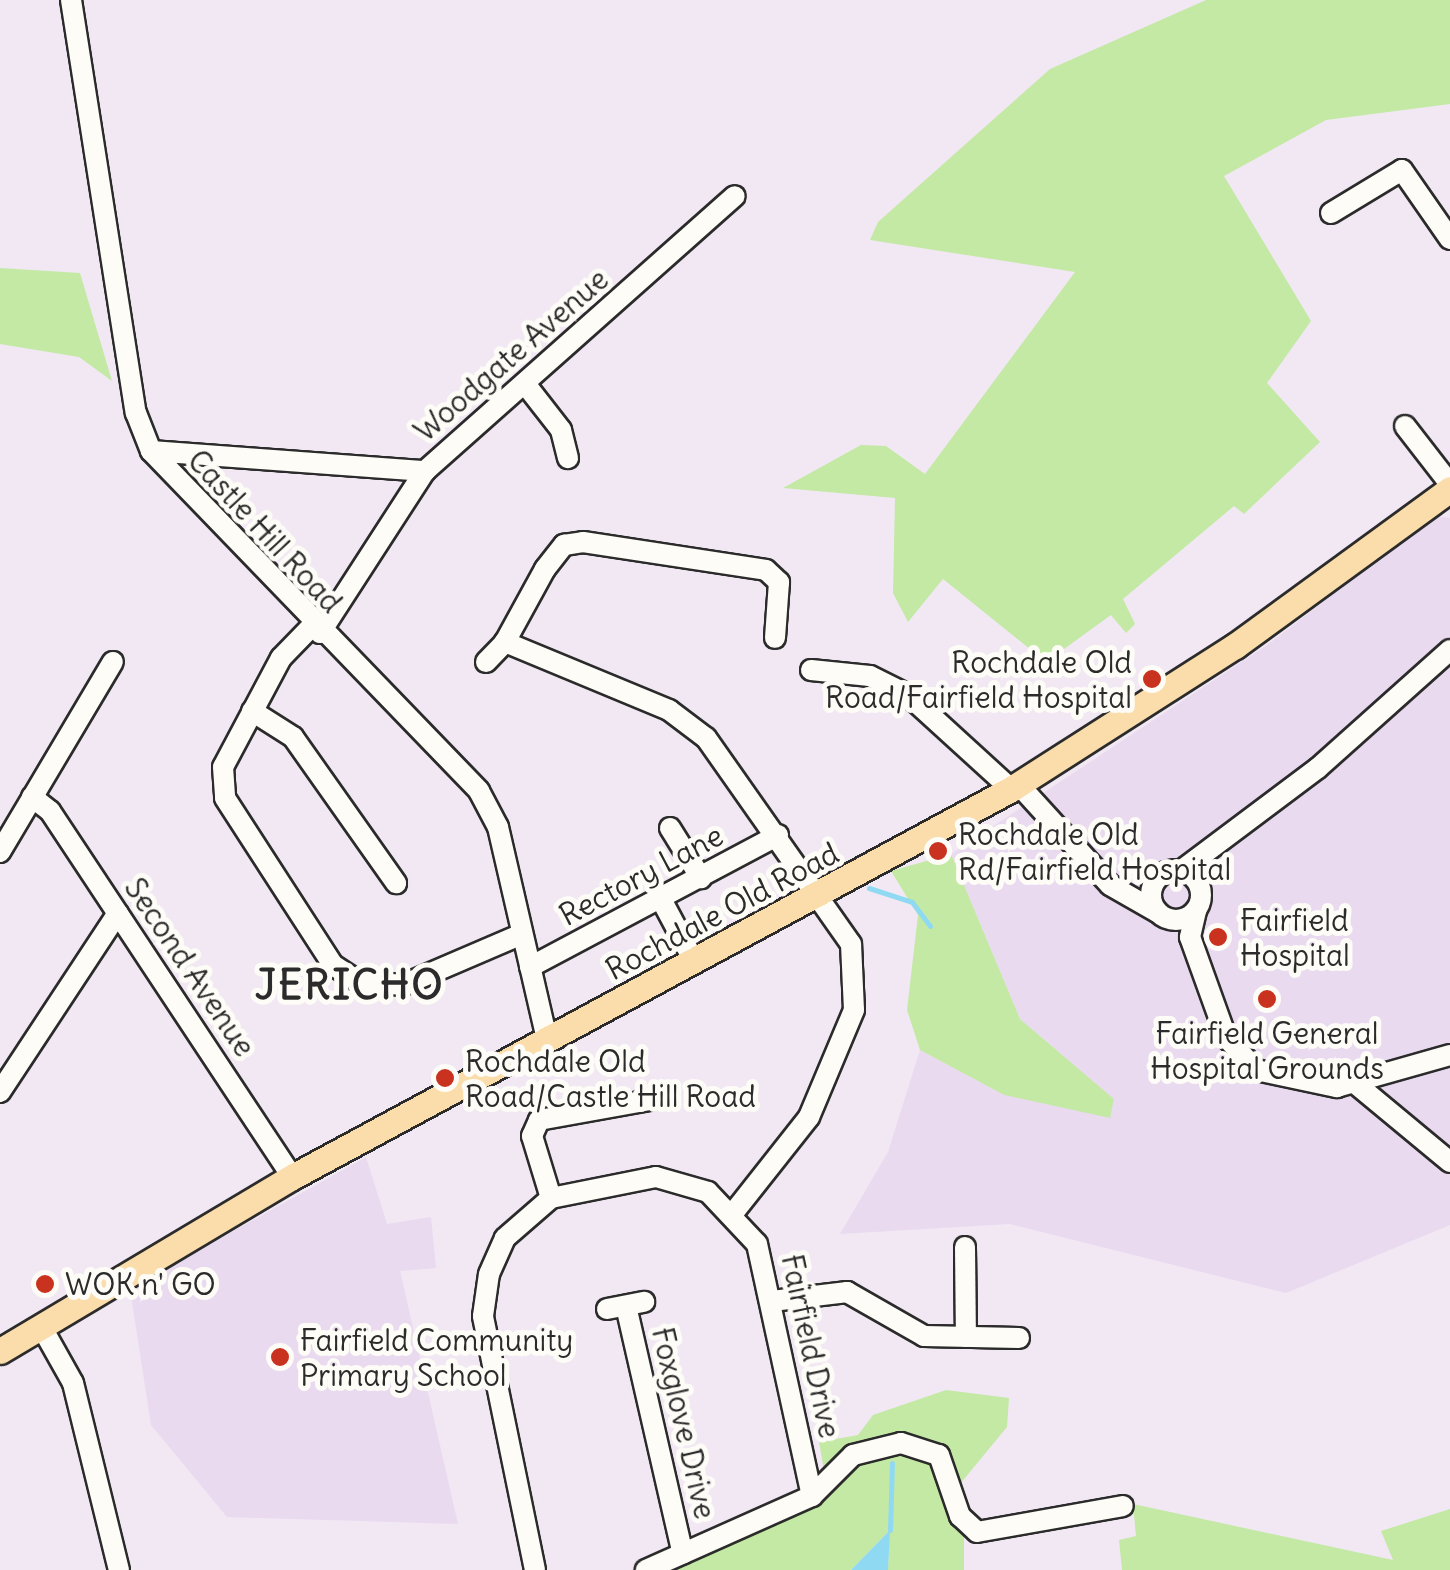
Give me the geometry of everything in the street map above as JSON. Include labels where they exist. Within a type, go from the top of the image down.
[{"type":"main road","name":"Rochdale Old Road","points":[[0,1351],[292,1177],[824,895],[1015,787],[1235,646],[1445,495]]},
{"type":"street","name":"Castle Hill Road","points":[[71,0],[136,413],[151,451],[316,629],[479,790],[498,827],[547,1040]]},
{"type":"street","points":[[1331,213],[1402,170],[1450,239]]},
{"type":"street","name":"Woodgate Avenue","points":[[522,934],[403,985],[346,976],[225,798],[222,767],[252,710],[316,629],[424,470],[526,386],[735,196]]},
{"type":"street","points":[[526,386],[561,430],[568,458]]},
{"type":"street","points":[[1405,426],[1445,495]]},
{"type":"street","points":[[151,451],[424,470]]},
{"type":"street","points":[[486,662],[506,642],[546,568],[564,545],[583,542],[766,570],[779,582],[776,638]]},
{"type":"street","name":"Rectory Lane","points":[[506,642],[669,710],[706,738],[824,895],[851,944],[854,1010],[809,1117],[734,1212]]},
{"type":"street","points":[[1104,875],[1156,879],[1182,870],[1290,791],[1450,650]]},
{"type":"street","points":[[0,852],[113,662]]},
{"type":"street","points":[[812,670],[870,676],[908,695],[1015,787],[1104,875],[1160,915],[1204,978]]},
{"type":"street","points":[[252,710],[293,737],[396,883]]},
{"type":"street","name":"Second Avenue","points":[[32,797],[118,914],[292,1177]]},
{"type":"street","points":[[670,828],[676,851],[701,878]]},
{"type":"street","name":"Rectory Lane","points":[[530,967],[662,901],[778,835]]},
{"type":"street","points":[[1182,870],[1200,885],[1190,938],[1204,978],[1229,1044],[1256,1070],[1296,1085],[1356,1084],[1450,1056]]},
{"type":"street","points":[[1156,879],[1160,915]]},
{"type":"street","points":[[662,901],[694,961]]},
{"type":"street","points":[[1160,915],[1196,911]]},
{"type":"street","points":[[0,1092],[118,914]]},
{"type":"street","points":[[1356,1084],[1450,1162]]},
{"type":"street","points":[[551,1198],[532,1136],[539,1120],[650,1100]]},
{"type":"street","name":"Fairfield Drive","points":[[535,1570],[484,1316],[505,1238],[551,1198],[656,1177],[691,1184],[734,1212],[758,1244],[812,1496]]},
{"type":"street","points":[[965,1246],[966,1338]]},
{"type":"street","points":[[772,1301],[847,1292],[895,1326],[966,1338],[1018,1338]]},
{"type":"street","name":"Foxglove Drive","points":[[626,1306],[683,1554]]},
{"type":"street","points":[[41,1326],[73,1383],[119,1570]]},
{"type":"street","points":[[646,1570],[812,1496],[853,1456],[902,1443],[939,1456],[960,1516],[978,1532],[1123,1506]]},
{"type":"shaded area","name":"Fairfield Hospital","points":[[1436,516],[1450,518],[1450,1225],[1286,1293],[1010,1224],[840,1234],[888,1152],[920,1050],[1004,1095],[1114,1099],[1020,1019],[951,854],[1267,645]]},
{"type":"shaded area","name":"Fairfield Community Primary School","points":[[366,1157],[387,1224],[431,1217],[436,1268],[400,1271],[458,1524],[227,1517],[151,1425],[130,1289]]},
{"type":"green space","points":[[1206,0],[1450,0],[1450,104],[1326,120],[1224,176],[1311,321],[1267,383],[1320,442],[1244,514],[1234,506],[1123,599],[1135,624],[1126,633],[1111,615],[1046,662],[943,579],[908,622],[893,593],[895,498],[783,488],[861,445],[886,446],[925,474],[1075,272],[870,240],[878,222],[1050,69]]},
{"type":"green space","points":[[0,268],[80,273],[112,381],[79,357],[0,344]]},
{"type":"green space","points":[[951,854],[1020,1019],[1114,1099],[1110,1118],[1004,1095],[920,1050],[907,1010],[918,915],[891,871]]},
{"type":"green space","points":[[946,1390],[1009,1398],[1007,1427],[960,1484],[943,1451],[901,1439],[825,1476],[819,1442],[858,1435],[873,1415]]},
{"type":"green space","points":[[900,1447],[935,1460],[964,1535],[964,1570],[888,1570],[889,1531],[851,1570],[668,1570],[803,1513],[857,1459]]},
{"type":"green space","points":[[1133,1504],[1393,1560],[1381,1531],[1450,1509],[1450,1570],[1122,1570],[1119,1540],[1136,1536]]},
{"type":"water","points":[[890,1530],[888,1570],[851,1570]]},
{"type":"waterway","points":[[869,888],[912,902],[930,926]]},
{"type":"waterway","points":[[890,1530],[892,1463]]},
{"type":"place","name":"Rochdale Old Road/Fairfield Hospital","points":[[1152,679]]},
{"type":"place","name":"Rochdale Old Rd/Fairfield Hospital","points":[[938,851]]},
{"type":"place","name":"Fairfield Hospital","points":[[1218,937]]},
{"type":"place","name":"Fairfield General Hospital Grounds","points":[[1267,999]]},
{"type":"place","name":"Rochdale Old Road/Castle Hill Road","points":[[445,1078]]},
{"type":"place","name":"WOK n' GO","points":[[45,1284]]},
{"type":"place","name":"Fairfield Community Primary School","points":[[280,1357]]},
{"type":"district","name":"JERICHO","points":[[350,985]]}]
